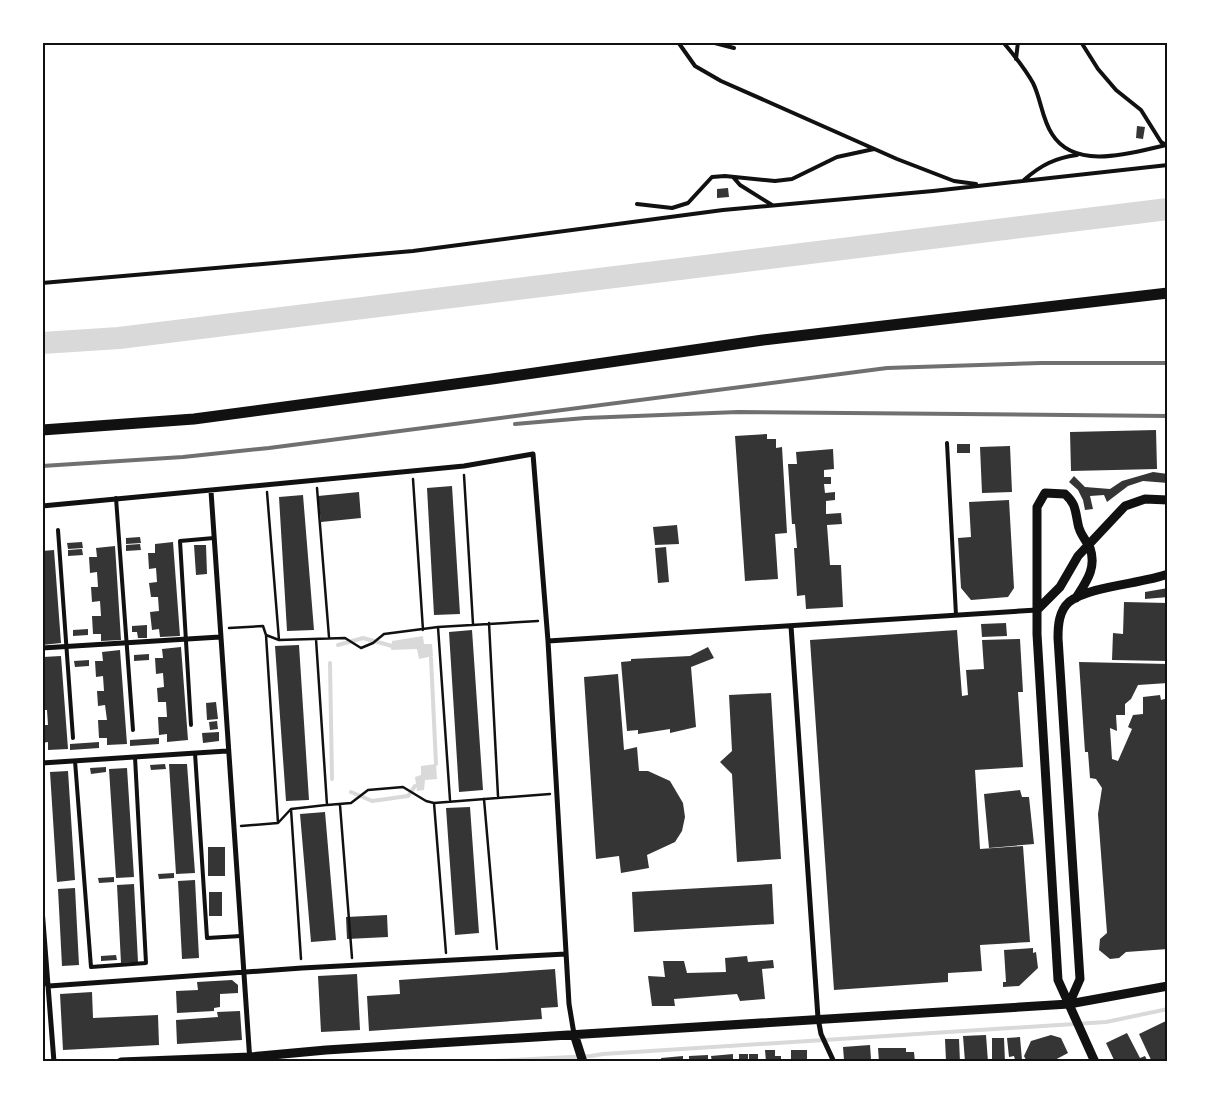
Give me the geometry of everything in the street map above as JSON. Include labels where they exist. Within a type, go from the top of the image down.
[{"type":"main road","points":[[42,430],[194,418],[492,380],[763,340],[1164,294]]},
{"type":"street","points":[[42,506],[464,466],[533,454],[548,641],[569,1004],[574,1034],[583,1062]]},
{"type":"street","points":[[212,491],[227,751],[250,1059]]},
{"type":"street","points":[[1076,598],[1090,575],[1093,565],[1088,545],[1080,533],[1073,502],[1065,494],[1052,492],[1042,495],[1037,507],[1037,638],[1058,980],[1095,1062]]},
{"type":"street","points":[[548,641],[1037,610],[1060,587],[1078,556],[1125,506],[1145,499],[1168,500]]},
{"type":"street","points":[[1069,1004],[1080,979],[1058,632],[1059,617],[1065,607],[1076,598],[1092,592],[1150,580],[1168,574]]},
{"type":"street","points":[[790,626],[818,1018],[821,1034],[834,1062]]},
{"type":"street","points":[[42,648],[220,637]]},
{"type":"street","points":[[42,763],[227,751]]},
{"type":"street","points":[[42,909],[54,1062]]},
{"type":"street","points":[[49,986],[302,968],[566,954]]},
{"type":"street","points":[[121,1062],[250,1059],[574,1034],[1069,1004],[1168,986]]},
{"type":"lane","points":[[678,42],[695,66],[721,81],[874,149],[954,181],[983,185]]},
{"type":"lane","points":[[711,42],[734,48]]},
{"type":"lane","points":[[1003,42],[1033,84],[1051,133],[1065,148],[1080,155]]},
{"type":"lane","points":[[1016,59],[1018,42]]},
{"type":"lane","points":[[1081,42],[1104,76],[1116,90],[1141,110],[1161,142],[1167,146]]},
{"type":"lane","points":[[1023,181],[1040,166],[1061,157],[1096,156],[1167,146]]},
{"type":"lane","points":[[637,204],[672,208],[688,203],[712,177],[776,181],[792,179],[837,157],[874,149]]},
{"type":"lane","points":[[42,283],[413,251],[723,210],[1168,165]]},
{"type":"lane","points":[[733,177],[740,185],[772,205]]},
{"type":"lane","points":[[947,443],[956,615]]},
{"type":"lane","points":[[116,498],[133,730]]},
{"type":"lane","points":[[58,530],[68,647],[73,738]]},
{"type":"lane","points":[[191,725],[180,541],[214,538]]},
{"type":"lane","points":[[195,753],[207,938],[241,936]]},
{"type":"lane","points":[[75,761],[90,967],[146,963],[134,757]]},
{"type":"lane","points":[[42,981],[49,986]]},
{"type":"path","points":[[464,466],[473,624]]},
{"type":"path","points":[[412,471],[422,630]]},
{"type":"path","points":[[316,481],[329,638]]},
{"type":"path","points":[[266,484],[279,640]]},
{"type":"path","points":[[266,635],[279,640],[345,638],[360,648],[366,647],[384,634],[438,627],[546,620]]},
{"type":"path","points":[[489,623],[498,796]]},
{"type":"path","points":[[219,629],[263,626],[266,635],[278,823]]},
{"type":"path","points":[[438,627],[450,801]]},
{"type":"path","points":[[316,639],[327,806]]},
{"type":"path","points":[[234,826],[278,823],[291,808],[340,805],[351,802],[368,790],[403,787],[426,801],[434,802],[484,799],[498,796],[556,794]]},
{"type":"path","points":[[484,799],[498,957]]},
{"type":"path","points":[[434,802],[446,960]]},
{"type":"path","points":[[340,805],[352,965]]},
{"type":"path","points":[[291,808],[302,968]]},
{"type":"shaded area","points":[[423,636],[424,644],[432,644],[433,656],[419,659],[417,649],[391,650],[392,641]]},
{"type":"shaded area","points":[[436,764],[437,779],[425,780],[424,790],[417,791],[415,777],[421,775],[421,766]]},
{"type":"building","points":[[1137,126],[1145,127],[1143,139],[1136,138]]},
{"type":"building","points":[[728,188],[729,197],[717,198],[717,189]]},
{"type":"building","points":[[1165,424],[1168,424],[1168,460],[1165,460]]},
{"type":"building","points":[[1156,430],[1157,469],[1071,471],[1070,432]]},
{"type":"building","points":[[767,434],[767,439],[776,439],[776,448],[782,447],[787,533],[775,534],[778,579],[745,581],[735,436]]},
{"type":"building","points":[[957,444],[970,444],[970,453],[957,453]]},
{"type":"building","points":[[1010,446],[1012,492],[982,493],[980,447]]},
{"type":"building","points":[[833,449],[834,469],[824,470],[824,477],[831,477],[831,484],[824,484],[825,493],[835,492],[835,500],[826,501],[826,514],[841,513],[842,524],[827,525],[830,565],[841,565],[843,607],[806,609],[805,595],[797,596],[794,548],[797,548],[795,524],[792,524],[788,464],[797,464],[796,452]]},
{"type":"building","points":[[1153,472],[1168,474],[1168,483],[1143,481],[1128,486],[1107,502],[1104,495],[1090,496],[1093,509],[1085,510],[1078,490],[1069,482],[1074,476],[1085,487],[1110,489],[1122,481]]},
{"type":"building","points":[[452,486],[460,614],[434,615],[427,488]]},
{"type":"building","points":[[359,492],[361,518],[321,522],[318,496]]},
{"type":"building","points":[[303,495],[314,630],[287,631],[279,497]]},
{"type":"building","points":[[1009,500],[1014,588],[1008,597],[971,600],[961,588],[958,538],[971,537],[969,502]]},
{"type":"building","points":[[677,525],[679,544],[655,545],[653,527]]},
{"type":"building","points":[[140,537],[141,543],[126,544],[126,538]]},
{"type":"building","points":[[82,542],[83,548],[68,549],[67,543]]},
{"type":"building","points":[[173,542],[180,636],[160,637],[159,629],[152,630],[150,612],[159,611],[158,597],[151,597],[149,583],[157,582],[156,568],[149,569],[148,553],[155,553],[155,544]]},
{"type":"building","points":[[140,544],[141,550],[126,551],[126,545]]},
{"type":"building","points":[[194,545],[206,545],[207,574],[196,575]]},
{"type":"building","points":[[115,546],[121,640],[101,641],[101,634],[93,634],[92,616],[101,616],[100,601],[92,602],[91,587],[98,587],[97,572],[90,573],[89,557],[97,557],[96,548]]},
{"type":"building","points":[[666,547],[669,582],[658,583],[655,548]]},
{"type":"building","points":[[82,549],[83,555],[68,556],[68,550]]},
{"type":"building","points":[[54,550],[61,643],[42,645],[42,551]]},
{"type":"building","points":[[1168,588],[1168,597],[1145,599],[1145,592]]},
{"type":"building","points":[[1124,602],[1168,603],[1168,661],[1112,660],[1113,633],[1123,634]]},
{"type":"building","points":[[1006,623],[1007,636],[982,637],[981,624]]},
{"type":"building","points":[[147,625],[147,638],[138,638],[137,632],[132,632],[132,626]]},
{"type":"building","points":[[88,629],[88,635],[73,636],[73,630]]},
{"type":"building","points":[[472,630],[483,790],[459,792],[449,632]]},
{"type":"building","points":[[957,630],[962,696],[968,695],[966,670],[984,669],[982,640],[1020,639],[1023,692],[1018,692],[1023,767],[975,770],[980,849],[1023,846],[1030,942],[980,945],[982,971],[948,973],[948,982],[834,990],[810,640]]},
{"type":"building","points":[[299,645],[309,800],[286,801],[275,646]]},
{"type":"building","points":[[181,647],[188,740],[167,742],[167,734],[159,735],[158,717],[167,717],[166,702],[158,702],[157,688],[164,687],[163,673],[156,674],[155,658],[163,658],[162,649]]},
{"type":"building","points":[[708,647],[714,658],[691,667],[696,727],[670,733],[670,729],[638,734],[638,730],[627,731],[621,662],[631,661],[631,659],[690,656]]},
{"type":"building","points":[[120,650],[127,744],[107,745],[107,738],[99,738],[98,720],[107,720],[105,705],[98,706],[97,691],[104,691],[103,676],[96,677],[95,661],[103,661],[102,652]]},
{"type":"building","points":[[149,654],[149,660],[134,661],[134,655]]},
{"type":"building","points":[[61,656],[68,749],[48,750],[48,742],[42,743],[42,725],[48,725],[47,710],[42,710],[42,696],[45,695],[42,681],[43,657]]},
{"type":"building","points":[[89,660],[89,666],[75,667],[74,661]]},
{"type":"building","points":[[1079,662],[1168,664],[1168,683],[1138,685],[1131,699],[1125,704],[1125,715],[1116,715],[1117,731],[1110,728],[1112,759],[1118,761],[1132,729],[1128,727],[1133,715],[1143,714],[1143,697],[1160,695],[1161,700],[1168,698],[1168,949],[1126,952],[1119,958],[1110,959],[1099,950],[1100,939],[1107,933],[1098,814],[1102,788],[1096,779],[1090,778],[1088,752],[1085,752]]},
{"type":"building","points":[[618,674],[624,750],[637,747],[639,771],[648,771],[670,781],[683,803],[685,817],[682,831],[675,842],[647,855],[649,868],[621,873],[619,856],[596,859],[584,677]]},
{"type":"building","points":[[771,693],[781,859],[737,862],[732,774],[720,762],[732,751],[729,695]]},
{"type":"building","points":[[216,702],[218,719],[207,720],[206,703]]},
{"type":"building","points":[[217,721],[218,729],[210,730],[209,722]]},
{"type":"building","points":[[219,732],[219,741],[203,743],[202,733]]},
{"type":"building","points":[[159,738],[159,744],[130,746],[130,740]]},
{"type":"building","points":[[99,742],[99,748],[70,750],[70,744]]},
{"type":"building","points":[[165,764],[166,769],[151,770],[150,765]]},
{"type":"building","points":[[169,764],[187,764],[195,873],[176,874]]},
{"type":"building","points":[[106,767],[106,772],[91,774],[90,768]]},
{"type":"building","points":[[127,768],[134,877],[116,878],[109,769]]},
{"type":"building","points":[[68,771],[75,880],[57,882],[50,772]]},
{"type":"building","points":[[1020,790],[1022,797],[1029,797],[1034,844],[989,848],[984,794]]},
{"type":"building","points":[[470,807],[479,933],[455,935],[446,808]]},
{"type":"building","points":[[325,812],[336,940],[311,942],[300,814]]},
{"type":"building","points":[[208,847],[225,847],[225,876],[208,876]]},
{"type":"building","points":[[174,873],[174,878],[159,879],[158,874]]},
{"type":"building","points":[[114,877],[114,882],[99,883],[98,878]]},
{"type":"building","points":[[195,880],[199,958],[182,959],[178,881]]},
{"type":"building","points":[[134,884],[138,962],[121,963],[117,885]]},
{"type":"building","points":[[772,884],[774,924],[634,932],[632,892]]},
{"type":"building","points":[[75,888],[79,965],[62,966],[58,889]]},
{"type":"building","points":[[209,892],[222,892],[222,916],[209,916]]},
{"type":"building","points":[[387,915],[388,937],[347,939],[346,917]]},
{"type":"building","points":[[1033,948],[1033,953],[1036,952],[1038,968],[1019,986],[1003,987],[1003,982],[1006,982],[1004,950]]},
{"type":"building","points":[[116,955],[117,960],[101,961],[101,956]]},
{"type":"building","points":[[747,956],[748,962],[773,960],[774,968],[762,969],[765,999],[740,1001],[737,994],[674,999],[675,1006],[652,1006],[648,976],[665,977],[663,961],[684,961],[687,973],[726,972],[725,958]]},
{"type":"building","points":[[555,969],[558,1007],[541,1008],[542,1019],[369,1031],[367,996],[400,994],[399,980]]},
{"type":"building","points":[[357,974],[360,1030],[321,1032],[318,976]]},
{"type":"building","points":[[232,980],[238,985],[238,993],[220,994],[220,1007],[214,1008],[214,1011],[177,1013],[176,991],[198,990],[197,982]]},
{"type":"building","points":[[92,992],[93,1018],[158,1015],[159,1045],[63,1050],[60,994]]},
{"type":"building","points":[[240,1011],[242,1040],[177,1044],[176,1020],[218,1017],[217,1012]]},
{"type":"building","points":[[1168,1020],[1168,1062],[1152,1062],[1139,1034]]},
{"type":"building","points":[[1127,1033],[1140,1058],[1145,1056],[1148,1062],[1115,1062],[1106,1043]]},
{"type":"building","points":[[986,1035],[988,1062],[965,1062],[963,1036]]},
{"type":"building","points":[[1051,1035],[1061,1038],[1068,1053],[1051,1062],[1027,1062],[1024,1056],[1031,1041]]},
{"type":"building","points":[[1020,1037],[1022,1060],[1015,1060],[1014,1056],[1009,1057],[1007,1038]]},
{"type":"building","points":[[992,1038],[1004,1038],[1005,1062],[992,1060]]},
{"type":"building","points":[[945,1039],[959,1039],[960,1062],[946,1061]]},
{"type":"building","points":[[870,1045],[871,1059],[862,1059],[862,1062],[844,1060],[843,1047]]},
{"type":"building","points":[[878,1048],[906,1048],[906,1052],[914,1052],[915,1062],[879,1062]]},
{"type":"building","points":[[765,1050],[775,1050],[775,1056],[781,1056],[781,1062],[766,1062]]},
{"type":"building","points":[[791,1050],[807,1050],[807,1062],[791,1062]]},
{"type":"building","points":[[733,1054],[733,1062],[712,1062],[711,1056]]},
{"type":"building","points":[[739,1054],[748,1054],[748,1062],[739,1062]]},
{"type":"building","points":[[749,1054],[758,1054],[758,1062],[749,1062]]},
{"type":"building","points":[[708,1055],[708,1062],[689,1062],[689,1056]]},
{"type":"building","points":[[683,1056],[683,1062],[662,1062],[661,1058]]},
{"type":"waterway","points":[[42,343],[119,338],[1168,209]]},
{"type":"waterway","points":[[338,645],[363,638],[392,646]]},
{"type":"waterway","points":[[431,658],[436,764]]},
{"type":"waterway","points":[[330,663],[332,779]]},
{"type":"waterway","points":[[351,792],[372,801],[408,796],[415,786]]},
{"type":"waterway","points":[[475,1062],[1106,1022],[1168,1009]]},
{"type":"railway","points":[[42,466],[183,457],[269,448],[887,368],[1041,363],[1168,363]]},
{"type":"railway","points":[[515,424],[585,418],[738,412],[1168,416]]}]
